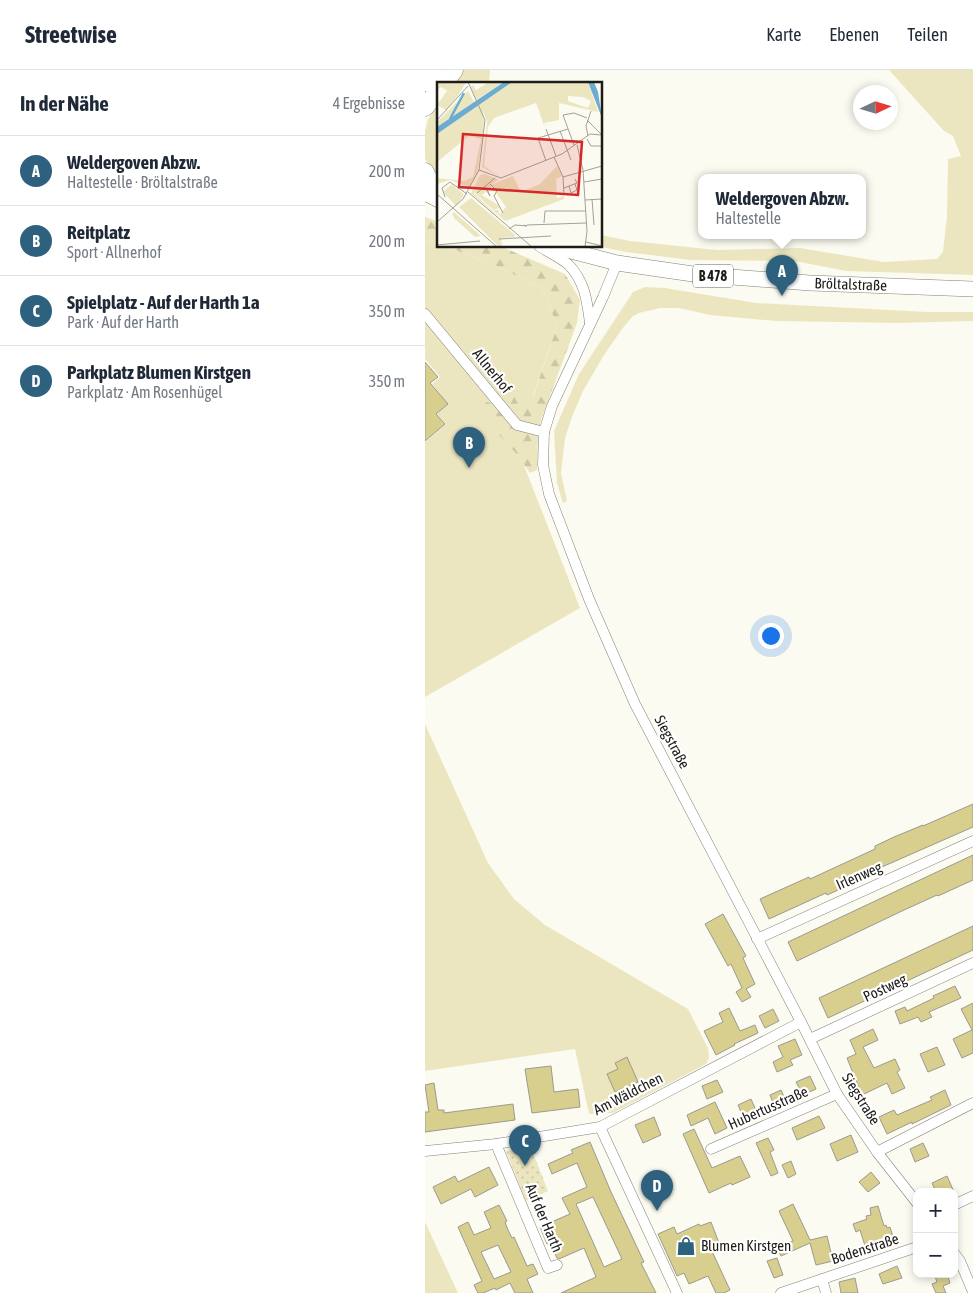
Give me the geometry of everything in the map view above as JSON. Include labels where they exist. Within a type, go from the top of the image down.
[{"type":"highway","points":[[425,82],[434,70]]},
{"type":"highway","points":[[445,82],[454,70]]},
{"type":"highway","points":[[425,107],[437,92]]},
{"type":"highway","points":[[425,172],[427,177],[437,187]]},
{"type":"main road","points":[[425,193],[437,199]]},
{"type":"main road","name":"Bröltalstraße","points":[[561,248],[617,263],[693,274],[781,282],[973,289]]},
{"type":"street","points":[[542,248],[568,264],[579,280],[586,294],[590,324]]},
{"type":"street","name":"Siegstraße","points":[[617,263],[552,406],[544,432],[543,465],[549,494],[589,599],[635,704],[837,1094],[877,1152],[913,1198]]},
{"type":"street","name":"Allnerhof","points":[[425,314],[517,426],[544,432]]},
{"type":"street","name":"Irlenweg","points":[[757,939],[973,842]]},
{"type":"street","name":"Postweg","points":[[810,1039],[973,963]]},
{"type":"street","name":"Am Wäldchen","points":[[425,1151],[495,1144],[601,1127],[801,1022]]},
{"type":"street","name":"Hubertusstraße","points":[[711,1150],[837,1094]]},
{"type":"street","points":[[877,1152],[972,1103]]},
{"type":"street","points":[[601,1127],[677,1293]]},
{"type":"street","name":"Auf der Harth","points":[[495,1144],[549,1268],[557,1265]]},
{"type":"street","points":[[958,1203],[973,1196]]},
{"type":"street","name":"Bodenstraße","points":[[781,1293],[913,1248]]},
{"type":"street","points":[[958,1259],[973,1292]]},
{"type":"street","name":"Bodenstraße","points":[[822,1279],[826,1293]]},
{"type":"green space","points":[[462,70],[490,70],[489,82],[454,82]]},
{"type":"green space","points":[[889,70],[973,70],[973,275],[846,271],[795,261],[691,260],[603,247],[603,235],[630,241],[717,250],[800,248],[884,262],[937,259],[943,252],[947,216],[948,159],[961,156],[953,136],[944,131]]},
{"type":"green space","points":[[437,106],[437,174],[425,159],[425,131],[428,119]]},
{"type":"green space","points":[[425,217],[437,221],[437,242],[431,240],[425,242]]},
{"type":"green space","points":[[431,240],[437,242],[437,248],[451,248],[503,269],[543,289],[557,326],[514,451],[523,463],[580,608],[425,697],[425,442],[446,424],[437,414],[448,404],[432,384],[440,377],[425,359],[425,242]]},
{"type":"green space","points":[[451,248],[505,248],[565,274],[580,300],[577,323],[540,423],[537,470],[530,473],[514,451],[488,423],[483,415],[483,407],[486,402],[493,403],[509,418],[510,405],[515,395],[533,397],[557,326],[543,289],[503,269]]},
{"type":"green space","points":[[645,287],[665,288],[756,303],[927,312],[973,312],[973,321],[898,323],[776,321],[710,315],[679,308],[660,308],[639,313],[633,316],[622,329],[604,355],[583,391],[572,417],[565,438],[561,473],[567,501],[563,503],[557,483],[554,431],[579,374],[633,292]]},
{"type":"green space","points":[[425,724],[488,863],[514,899],[545,925],[688,1009],[708,1048],[709,1058],[706,1064],[613,1113],[589,1114],[575,1049],[425,1071]]},
{"type":"green space","points":[[531,1148],[548,1191],[526,1201],[506,1151]]},
{"type":"green space","points":[[425,1222],[458,1293],[425,1293]]},
{"type":"building","points":[[425,362],[438,377],[430,383],[448,404],[436,414],[445,424],[425,441]]},
{"type":"building","points":[[973,804],[973,827],[875,870],[876,872],[856,882],[827,895],[826,893],[769,919],[760,899],[809,877],[810,879],[875,849],[875,846],[894,837]]},
{"type":"building","points":[[973,855],[973,880],[902,911],[797,961],[788,942]]},
{"type":"building","points":[[723,914],[746,956],[743,958],[755,984],[746,989],[751,997],[742,1002],[736,992],[742,988],[731,964],[728,966],[705,924]]},
{"type":"building","points":[[973,926],[973,950],[828,1018],[819,998]]},
{"type":"building","points":[[955,986],[961,998],[929,1012],[932,1017],[921,1022],[918,1017],[900,1024],[895,1011],[905,1007],[907,1011]]},
{"type":"building","points":[[973,1003],[973,1053],[962,1058],[953,1039],[972,1030],[961,1009]]},
{"type":"building","points":[[729,1008],[740,1031],[755,1025],[758,1033],[716,1055],[704,1031],[723,1022],[719,1013]]},
{"type":"building","points":[[773,1009],[779,1021],[765,1028],[759,1016]]},
{"type":"building","points":[[873,1029],[878,1040],[863,1047],[874,1068],[895,1059],[900,1070],[897,1072],[905,1088],[892,1094],[887,1083],[862,1095],[847,1058],[856,1054],[850,1040]]},
{"type":"building","points":[[795,1039],[802,1055],[790,1060],[793,1065],[777,1072],[773,1062],[783,1057],[778,1046]]},
{"type":"building","points":[[937,1047],[945,1065],[928,1072],[920,1054]]},
{"type":"building","points":[[627,1057],[638,1082],[615,1092],[607,1074],[618,1069],[615,1063]]},
{"type":"building","points":[[551,1066],[554,1092],[578,1089],[580,1107],[532,1113],[525,1069]]},
{"type":"building","points":[[810,1076],[816,1089],[803,1095],[796,1082]]},
{"type":"building","points":[[717,1080],[723,1092],[707,1099],[702,1086]]},
{"type":"building","points":[[434,1083],[438,1110],[444,1110],[444,1113],[513,1104],[515,1120],[425,1132],[425,1112],[429,1112],[425,1085]]},
{"type":"building","points":[[781,1090],[787,1103],[775,1108],[770,1095]]},
{"type":"building","points":[[945,1090],[951,1105],[887,1134],[879,1117],[894,1110],[897,1115],[932,1100],[930,1097]]},
{"type":"building","points":[[751,1099],[759,1117],[746,1123],[738,1105]]},
{"type":"building","points":[[715,1102],[727,1128],[715,1134],[708,1118],[691,1126],[687,1115]]},
{"type":"building","points":[[819,1116],[825,1128],[797,1140],[792,1128]]},
{"type":"building","points":[[654,1117],[661,1135],[643,1143],[635,1125]]},
{"type":"building","points":[[694,1129],[712,1168],[740,1156],[750,1177],[709,1193],[683,1134]]},
{"type":"building","points":[[851,1135],[858,1152],[837,1161],[830,1144]]},
{"type":"building","points":[[768,1138],[774,1150],[770,1152],[778,1173],[771,1176],[756,1143]]},
{"type":"building","points":[[590,1142],[644,1262],[641,1263],[656,1293],[561,1293],[596,1277],[584,1248],[559,1259],[550,1243],[547,1244],[540,1227],[570,1214],[562,1198],[587,1187],[577,1163],[552,1174],[548,1164],[573,1153],[571,1150]],"holes":[[[593,1197],[622,1259],[604,1267],[576,1204]]]},
{"type":"building","points":[[923,1143],[929,1156],[915,1162],[910,1149]]},
{"type":"building","points":[[791,1161],[796,1174],[788,1178],[782,1165]]},
{"type":"building","points":[[489,1167],[498,1185],[475,1197],[471,1189],[441,1204],[433,1187],[455,1176],[458,1182]]},
{"type":"building","points":[[871,1172],[880,1183],[868,1192],[859,1182]]},
{"type":"building","points":[[947,1176],[952,1188],[934,1188],[932,1183]]},
{"type":"building","points":[[793,1204],[810,1240],[827,1236],[833,1261],[816,1265],[810,1243],[781,1256],[777,1247],[793,1241],[779,1211]]},
{"type":"building","points":[[499,1205],[507,1221],[505,1222],[508,1230],[512,1238],[514,1237],[527,1266],[533,1264],[538,1274],[527,1279],[533,1293],[515,1293],[510,1283],[496,1290],[495,1288],[478,1293],[474,1285],[482,1281],[458,1227],[468,1222],[474,1235],[491,1228],[484,1212]],"holes":[[[498,1245],[511,1272],[494,1279],[481,1252]]]},
{"type":"building","points":[[878,1206],[884,1226],[890,1227],[894,1240],[866,1249],[860,1230],[856,1232],[853,1224],[867,1219],[866,1216],[871,1215],[870,1208]]},
{"type":"building","name":"Blumen Kirstgen","points":[[711,1222],[719,1243],[710,1247],[730,1290],[724,1293],[716,1293],[708,1276],[689,1284],[684,1273],[677,1276],[658,1234],[674,1227],[677,1234],[699,1224],[700,1226]]},
{"type":"building","points":[[777,1258],[783,1275],[774,1278],[767,1261]]},
{"type":"building","points":[[897,1266],[902,1278],[883,1284],[879,1274]]},
{"type":"building","points":[[855,1278],[858,1293],[841,1293],[839,1282]]},
{"type":"building","points":[[936,1278],[948,1278],[950,1283],[943,1286],[946,1293],[936,1293],[932,1284],[937,1282]]},
{"type":"place","name":"Weldergoven Abzw.","points":[[782,296]]},
{"type":"place","name":"Reitplatz","points":[[469,468]]},
{"type":"place","name":"Spielplatz - Auf der Harth 1a","points":[[525,1166]]},
{"type":"place","name":"Parkplatz Blumen Kirstgen","points":[[657,1211]]},
{"type":"place","name":"Blumen Kirstgen","points":[[686,1246]]}]
